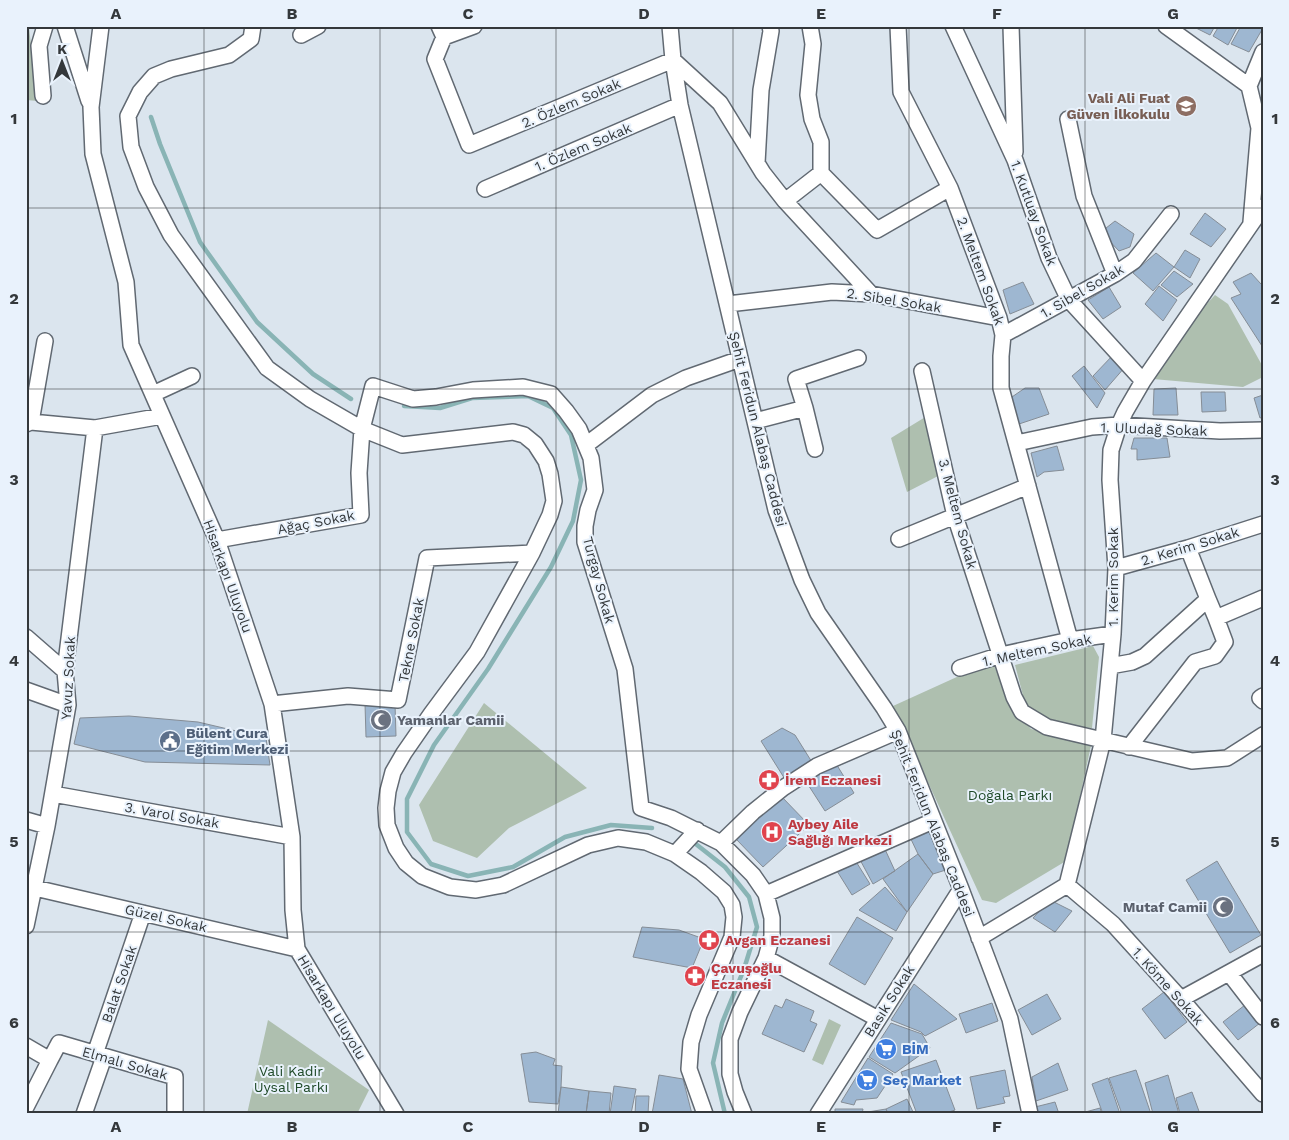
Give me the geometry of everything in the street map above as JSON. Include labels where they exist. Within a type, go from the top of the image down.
[{"type":"street","points":[[43,96],[40,46],[45,26]]},
{"type":"street","points":[[65,26],[91,107]]},
{"type":"street","name":"Hisarkapı Uluyolu","points":[[101,26],[91,107],[93,154],[126,282],[131,345],[217,540],[272,704],[292,837],[292,910],[297,949],[396,1114]]},
{"type":"street","points":[[253,26],[251,39],[229,55],[171,69],[154,76],[140,92],[128,116],[131,147],[146,187],[171,235],[267,368],[310,399],[362,429],[402,445],[513,432],[524,435],[535,444],[546,462],[552,481],[554,501],[550,515],[532,553],[478,652],[409,745],[393,772],[386,808],[387,825],[396,848],[406,862],[422,876],[450,886],[476,890],[503,884],[588,845],[618,838],[646,842],[675,854],[701,872],[724,892],[732,905],[734,918],[732,937],[699,1015],[691,1042],[689,1069],[705,1114]]},
{"type":"street","points":[[301,35],[318,26]]},
{"type":"street","points":[[442,32],[474,26]]},
{"type":"street","name":"Şehit Feridun Alabaş Caddesi","points":[[670,26],[680,105],[776,510],[802,580],[818,613],[898,731],[1010,1019],[1030,1114]]},
{"type":"street","points":[[758,164],[761,90],[771,30],[770,26]]},
{"type":"street","points":[[810,26],[813,44],[808,95],[812,119],[821,142],[821,173],[877,230],[950,188]]},
{"type":"street","name":"2. Meltem Sokak","points":[[898,26],[901,92],[950,188],[999,318],[1003,335],[1001,388],[1070,640]]},
{"type":"street","name":"1. Kutluay Sokak","points":[[954,26],[1015,160],[1049,258],[1069,300],[1143,382]]},
{"type":"street","points":[[1011,26],[1015,160]]},
{"type":"street","points":[[1166,26],[1249,86]]},
{"type":"street","name":"2. Özlem Sokak","points":[[442,32],[435,59],[469,145],[673,60]]},
{"type":"street","points":[[1251,225],[1259,128],[1249,86],[1263,52]]},
{"type":"street","points":[[673,60],[720,103],[763,173],[785,201],[871,294]]},
{"type":"street","name":"1. Özlem Sokak","points":[[485,189],[680,105]]},
{"type":"street","points":[[1068,119],[1084,196],[1115,274]]},
{"type":"street","points":[[785,201],[821,173]]},
{"type":"street","name":"1. Kerim Sokak","points":[[1067,885],[1102,740],[1110,666],[1116,568],[1110,480],[1111,450],[1125,412],[1143,382],[1263,207]]},
{"type":"street","name":"1. Sibel Sokak","points":[[1003,335],[1069,300],[1134,261],[1171,214]]},
{"type":"street","name":"2. Sibel Sokak","points":[[728,304],[832,292],[871,294],[999,318]]},
{"type":"street","points":[[45,341],[28,422],[95,428],[162,416]]},
{"type":"street","points":[[815,449],[796,379],[858,358]]},
{"type":"street","points":[[586,445],[652,395],[686,378],[740,359]]},
{"type":"street","name":"3. Meltem Sokak","points":[[922,371],[955,516],[1014,697],[1022,712],[1047,727],[1192,762],[1227,758],[1263,735]]},
{"type":"street","points":[[153,394],[192,376]]},
{"type":"street","name":"Turgay Sokak","points":[[362,429],[374,386],[413,399],[473,390],[523,387],[551,394],[566,411],[579,429],[591,458],[595,490],[588,510],[585,542],[625,669],[641,808],[671,818],[697,830]]},
{"type":"street","points":[[756,421],[805,408]]},
{"type":"street","name":"1. Uludağ Sokak","points":[[1017,443],[1092,427],[1119,425],[1220,431],[1263,430]]},
{"type":"street","name":"Yavuz Sokak","points":[[26,926],[33,878],[47,826],[68,704],[66,671],[95,428]]},
{"type":"street","name":"Ağaç Sokak","points":[[217,540],[361,515],[359,473],[362,429]]},
{"type":"street","points":[[899,539],[1028,486]]},
{"type":"street","name":"2. Kerim Sokak","points":[[1116,568],[1263,524]]},
{"type":"street","points":[[1128,746],[1195,662],[1216,656],[1225,642],[1188,548]]},
{"type":"street","name":"Tekne Sokak","points":[[272,704],[348,696],[398,700],[427,558],[532,553]]},
{"type":"street","points":[[1216,618],[1263,598]]},
{"type":"street","points":[[1110,666],[1132,662],[1145,656],[1208,599]]},
{"type":"street","name":"1. Meltem Sokak","points":[[960,668],[1001,655],[1070,640],[1113,634]]},
{"type":"street","points":[[26,637],[66,671]]},
{"type":"street","points":[[26,690],[68,704]]},
{"type":"street","points":[[1263,696],[1260,698],[1263,701]]},
{"type":"street","points":[[721,843],[753,812],[783,788],[817,766],[898,731]]},
{"type":"street","name":"3. Varol Sokak","points":[[53,794],[292,837]]},
{"type":"street","points":[[26,820],[47,826]]},
{"type":"street","points":[[766,894],[934,821]]},
{"type":"street","points":[[675,854],[697,830],[721,843],[754,875],[766,894],[772,918],[772,936],[766,958],[740,1012],[730,1039],[730,1074],[744,1114]]},
{"type":"street","name":"Güzel Sokak","points":[[33,878],[143,913],[297,949]]},
{"type":"street","points":[[979,938],[1067,885]]},
{"type":"street","name":"1. Köme Sokak","points":[[1067,885],[1113,924],[1263,1094]]},
{"type":"street","name":"Basık Sokak","points":[[818,1114],[961,889]]},
{"type":"street","name":"Balat Sokak","points":[[84,1114],[99,1056],[143,913]]},
{"type":"street","points":[[1181,1000],[1263,954]]},
{"type":"street","points":[[766,958],[878,1019]]},
{"type":"street","points":[[1229,973],[1263,1017]]},
{"type":"street","name":"Elmalı Sokak","points":[[50,1060],[59,1043],[175,1077],[175,1114]]},
{"type":"street","points":[[26,1046],[50,1060],[26,1107]]},
{"type":"green space","points":[[29,28],[38,101],[26,100],[26,29]]},
{"type":"green space","points":[[1215,295],[1228,304],[1263,367],[1263,377],[1243,387],[1153,379],[1190,325]]},
{"type":"green space","points":[[927,416],[940,475],[907,492],[891,438]]},
{"type":"green space","points":[[1093,646],[1099,657],[1092,728],[1048,724],[1026,707],[1015,665]]},
{"type":"green space","name":"Doğala Parkı","points":[[992,661],[1011,704],[1031,729],[1092,741],[1066,861],[996,903],[982,900],[893,706]]},
{"type":"green space","points":[[484,703],[587,788],[509,828],[477,858],[433,841],[419,805]]},
{"type":"green space","points":[[829,1019],[841,1025],[823,1065],[812,1060]]},
{"type":"green space","name":"Vali Kadir Uysal Parkı","points":[[268,1020],[369,1090],[357,1114],[247,1114]]},
{"type":"building","points":[[1194,26],[1215,26],[1210,35]]},
{"type":"building","points":[[1219,26],[1238,26],[1228,45],[1213,36]]},
{"type":"building","points":[[1241,26],[1260,26],[1263,28],[1249,52],[1231,44]]},
{"type":"building","points":[[1205,213],[1226,229],[1211,247],[1190,234]]},
{"type":"building","points":[[1115,221],[1134,234],[1130,247],[1119,251],[1101,232]]},
{"type":"building","points":[[1185,250],[1200,259],[1190,278],[1174,267]]},
{"type":"building","points":[[1156,253],[1174,267],[1153,291],[1133,273]]},
{"type":"building","points":[[1174,271],[1193,284],[1177,297],[1161,285]]},
{"type":"building","points":[[1251,273],[1263,284],[1262,346],[1231,298],[1241,294],[1233,282]]},
{"type":"building","points":[[1023,282],[1034,304],[1010,314],[1003,290]]},
{"type":"building","points":[[1159,286],[1177,300],[1163,321],[1145,304]]},
{"type":"building","points":[[1109,287],[1121,307],[1103,319],[1088,300]]},
{"type":"building","points":[[1114,354],[1125,367],[1105,390],[1093,376]]},
{"type":"building","points":[[1084,366],[1105,393],[1097,408],[1072,376]]},
{"type":"building","points":[[1025,388],[1039,388],[1049,414],[1019,424],[1009,399]]},
{"type":"building","points":[[1176,388],[1178,415],[1153,415],[1154,389]]},
{"type":"building","points":[[1201,392],[1225,392],[1226,411],[1202,412]]},
{"type":"building","points":[[1263,395],[1263,417],[1260,418],[1254,398]]},
{"type":"building","points":[[1134,438],[1167,438],[1170,457],[1137,460],[1137,449],[1131,449]]},
{"type":"building","points":[[1057,446],[1064,470],[1044,472],[1037,477],[1031,453]]},
{"type":"building","name":"Yamanlar Camii","points":[[365,704],[395,704],[396,736],[366,737]]},
{"type":"building","name":"Bülent Cura Eğitim Merkezi","points":[[129,716],[198,722],[266,738],[270,765],[145,762],[74,744],[80,718]]},
{"type":"building","points":[[782,728],[795,735],[815,767],[788,784],[761,741]]},
{"type":"building","points":[[835,762],[854,793],[825,811],[805,780]]},
{"type":"building","name":"Aybey Aile Sağlığı Merkezi","points":[[781,796],[809,825],[763,867],[736,839]]},
{"type":"building","points":[[930,828],[949,869],[933,874],[918,854],[909,835]]},
{"type":"building","points":[[883,845],[895,871],[873,884],[858,856]]},
{"type":"building","points":[[918,854],[933,874],[907,912],[883,879]]},
{"type":"building","points":[[855,860],[870,884],[852,895],[837,871]]},
{"type":"building","name":"Mutaf Camii","points":[[1217,861],[1261,935],[1230,953],[1186,880]]},
{"type":"building","points":[[885,887],[907,912],[896,931],[859,910]]},
{"type":"building","points":[[1050,900],[1072,911],[1055,932],[1033,918]]},
{"type":"building","points":[[857,917],[893,938],[865,985],[829,964]]},
{"type":"building","points":[[642,927],[679,930],[704,939],[692,968],[633,957]]},
{"type":"building","points":[[914,984],[957,1019],[925,1036],[921,1032],[891,1020]]},
{"type":"building","points":[[1164,992],[1187,1022],[1165,1039],[1142,1009]]},
{"type":"building","points":[[1047,994],[1061,1019],[1032,1035],[1018,1010]]},
{"type":"building","points":[[786,999],[814,1011],[810,1021],[817,1024],[804,1052],[762,1034],[775,1005],[782,1008]]},
{"type":"building","points":[[992,1003],[998,1021],[966,1033],[959,1014]]},
{"type":"building","points":[[1245,1005],[1260,1023],[1238,1040],[1223,1022]]},
{"type":"building","points":[[891,1023],[922,1034],[930,1048],[895,1073],[869,1057]]},
{"type":"building","points":[[536,1052],[555,1059],[553,1065],[562,1066],[558,1104],[529,1102],[521,1054]]},
{"type":"building","points":[[868,1058],[893,1074],[877,1098],[856,1100],[854,1105],[841,1102]]},
{"type":"building","points":[[936,1060],[955,1110],[943,1114],[917,1114],[901,1072]]},
{"type":"building","points":[[1058,1063],[1068,1090],[1036,1101],[1032,1077]]},
{"type":"building","points":[[1005,1070],[1010,1096],[1003,1097],[1005,1103],[977,1109],[970,1077]]},
{"type":"building","points":[[1136,1070],[1151,1114],[1122,1114],[1109,1078]]},
{"type":"building","points":[[659,1075],[683,1079],[692,1114],[652,1114]]},
{"type":"building","points":[[1168,1075],[1179,1114],[1153,1114],[1145,1083]]},
{"type":"building","points":[[1108,1078],[1120,1114],[1103,1114],[1092,1084]]},
{"type":"building","points":[[614,1086],[636,1089],[631,1114],[610,1114]]},
{"type":"building","points":[[561,1087],[589,1091],[586,1114],[558,1114]]},
{"type":"building","points":[[589,1091],[611,1093],[609,1114],[586,1114]]},
{"type":"building","points":[[1192,1092],[1200,1114],[1180,1114],[1176,1098]]},
{"type":"building","points":[[636,1096],[649,1096],[648,1114],[635,1114]]},
{"type":"building","points":[[907,1099],[914,1114],[888,1114],[886,1109]]},
{"type":"building","points":[[1055,1102],[1059,1114],[1036,1114],[1035,1107]]},
{"type":"building","points":[[1100,1108],[1102,1114],[1078,1114]]},
{"type":"building","points":[[835,1109],[863,1109],[862,1114],[835,1114]]},
{"type":"building","points":[[886,1109],[888,1114],[862,1114],[862,1113]]},
{"type":"waterway","points":[[151,117],[200,242],[257,322],[313,374],[351,399]]},
{"type":"waterway","points":[[404,406],[440,408],[472,398],[528,396],[553,408],[571,435],[581,480],[573,521],[551,567],[488,669],[434,745],[407,799],[407,832],[431,864],[468,876],[513,867],[565,837],[611,825],[652,828]]},
{"type":"waterway","points":[[692,841],[725,867],[749,897],[757,927],[744,969],[722,1023],[713,1063],[725,1114]]},
{"type":"place","name":"Vali Ali Fuat Güven İlkokulu","points":[[1186,106]]},
{"type":"place","name":"Yamanlar Camii","points":[[381,720]]},
{"type":"place","name":"Bülent Cura Eğitim Merkezi","points":[[170,741]]},
{"type":"place","name":"İrem Eczanesi","points":[[769,780]]},
{"type":"place","name":"Aybey Aile Sağlığı Merkezi","points":[[772,832]]},
{"type":"place","name":"Mutaf Camii","points":[[1223,907]]},
{"type":"place","name":"Avgan Eczanesi","points":[[709,940]]},
{"type":"place","name":"Çavuşoğlu Eczanesi","points":[[695,976]]},
{"type":"place","name":"BİM","points":[[886,1049]]},
{"type":"place","name":"Seç Market","points":[[867,1080]]}]
